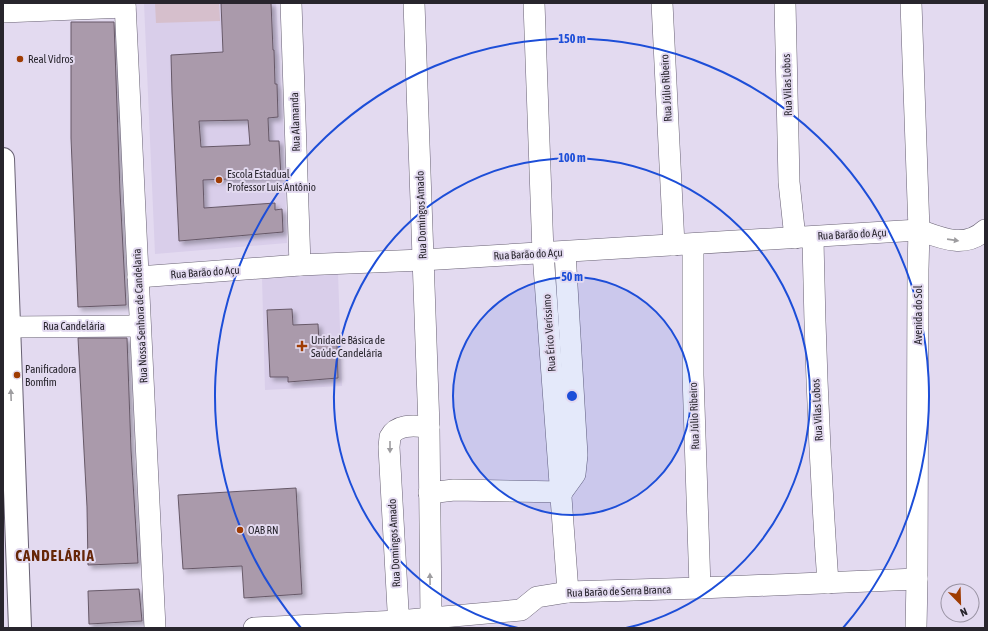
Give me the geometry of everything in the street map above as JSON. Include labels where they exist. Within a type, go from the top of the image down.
[{"type":"main road","points":[[3,159],[20,628]]},
{"type":"main road","points":[[3,448],[7,447],[10,443],[12,429]]},
{"type":"main road","points":[[3,479],[7,480],[12,488],[15,518]]},
{"type":"street","name":"Rua Alamanda","points":[[291,3],[300,265]]},
{"type":"street","name":"Rua Domingos Amado","points":[[414,3],[429,427],[431,618]]},
{"type":"street","name":"Rua Érico Veríssimo","points":[[534,3],[543,253],[562,492],[568,592]]},
{"type":"street","name":"Rua Júlio Ribeiro","points":[[662,3],[684,245],[692,375],[700,588]]},
{"type":"street","name":"Rua Vilas Lobos","points":[[784,3],[789,182],[804,237],[815,366],[821,491],[828,583]]},
{"type":"street","name":"Avenida do Sol","points":[[911,3],[919,230],[916,628]]},
{"type":"street","points":[[3,12],[125,5]]},
{"type":"street","name":"Rua Nossa Senhora de Candelaria","points":[[125,5],[155,628]]},
{"type":"street","name":"Rua Barão do Açu","points":[[138,277],[300,265],[565,252],[919,230]]},
{"type":"street","points":[[919,230],[952,241],[975,238],[985,230]]},
{"type":"street","points":[[429,493],[454,490],[562,492],[575,474],[577,455],[565,252]]},
{"type":"street","name":"Rua Candelária","points":[[9,327],[140,326]]},
{"type":"street","name":"Rua Domingos Amado","points":[[398,624],[389,447],[390,436],[397,429],[406,426],[429,427]]},
{"type":"street","name":"Rua Barão de Serra Branca","points":[[254,628],[398,624],[431,618],[481,613],[521,619],[537,597],[568,592],[917,579]]},
{"type":"shaded area","name":"Escola Estadual Professor Luís Antônio","points":[[144,3],[276,3],[283,117],[287,243],[155,254]]},
{"type":"shaded area","points":[[155,3],[219,3],[220,21],[156,23]]},
{"type":"shaded area","name":"Unidade Básica de Saúde Candelária","points":[[338,273],[342,386],[265,390],[262,278]]},
{"type":"building","points":[[221,3],[271,3],[278,117],[268,118],[269,141],[279,141],[281,177],[203,180],[204,208],[275,203],[275,210],[282,209],[283,232],[179,241],[171,55],[223,52]],"holes":[[[248,120],[250,145],[201,147],[199,121]]]},
{"type":"building","points":[[71,22],[114,22],[120,192],[126,305],[78,307],[71,138]]},
{"type":"building","points":[[292,309],[293,325],[318,324],[319,343],[337,342],[338,378],[288,382],[288,377],[270,377],[267,310]]},
{"type":"building","points":[[78,338],[127,338],[131,450],[138,563],[88,565],[87,507]]},
{"type":"building","name":"OAB RN","points":[[296,488],[302,594],[244,598],[242,566],[183,569],[178,495]]},
{"type":"building","points":[[139,589],[142,621],[89,624],[88,591]]},
{"type":"place","name":"Real Vidros","points":[[20,59]]},
{"type":"place","name":"Escola Estadual Professor Luís Antônio","points":[[219,180]]},
{"type":"place","name":"Unidade Básica de Saúde Candelária","points":[[302,346]]},
{"type":"place","name":"Panificadora Bomfim","points":[[17,375]]},
{"type":"place","name":"OAB RN","points":[[240,530]]},
{"type":"district","name":"CANDELÁRIA","points":[[55,556]]}]
